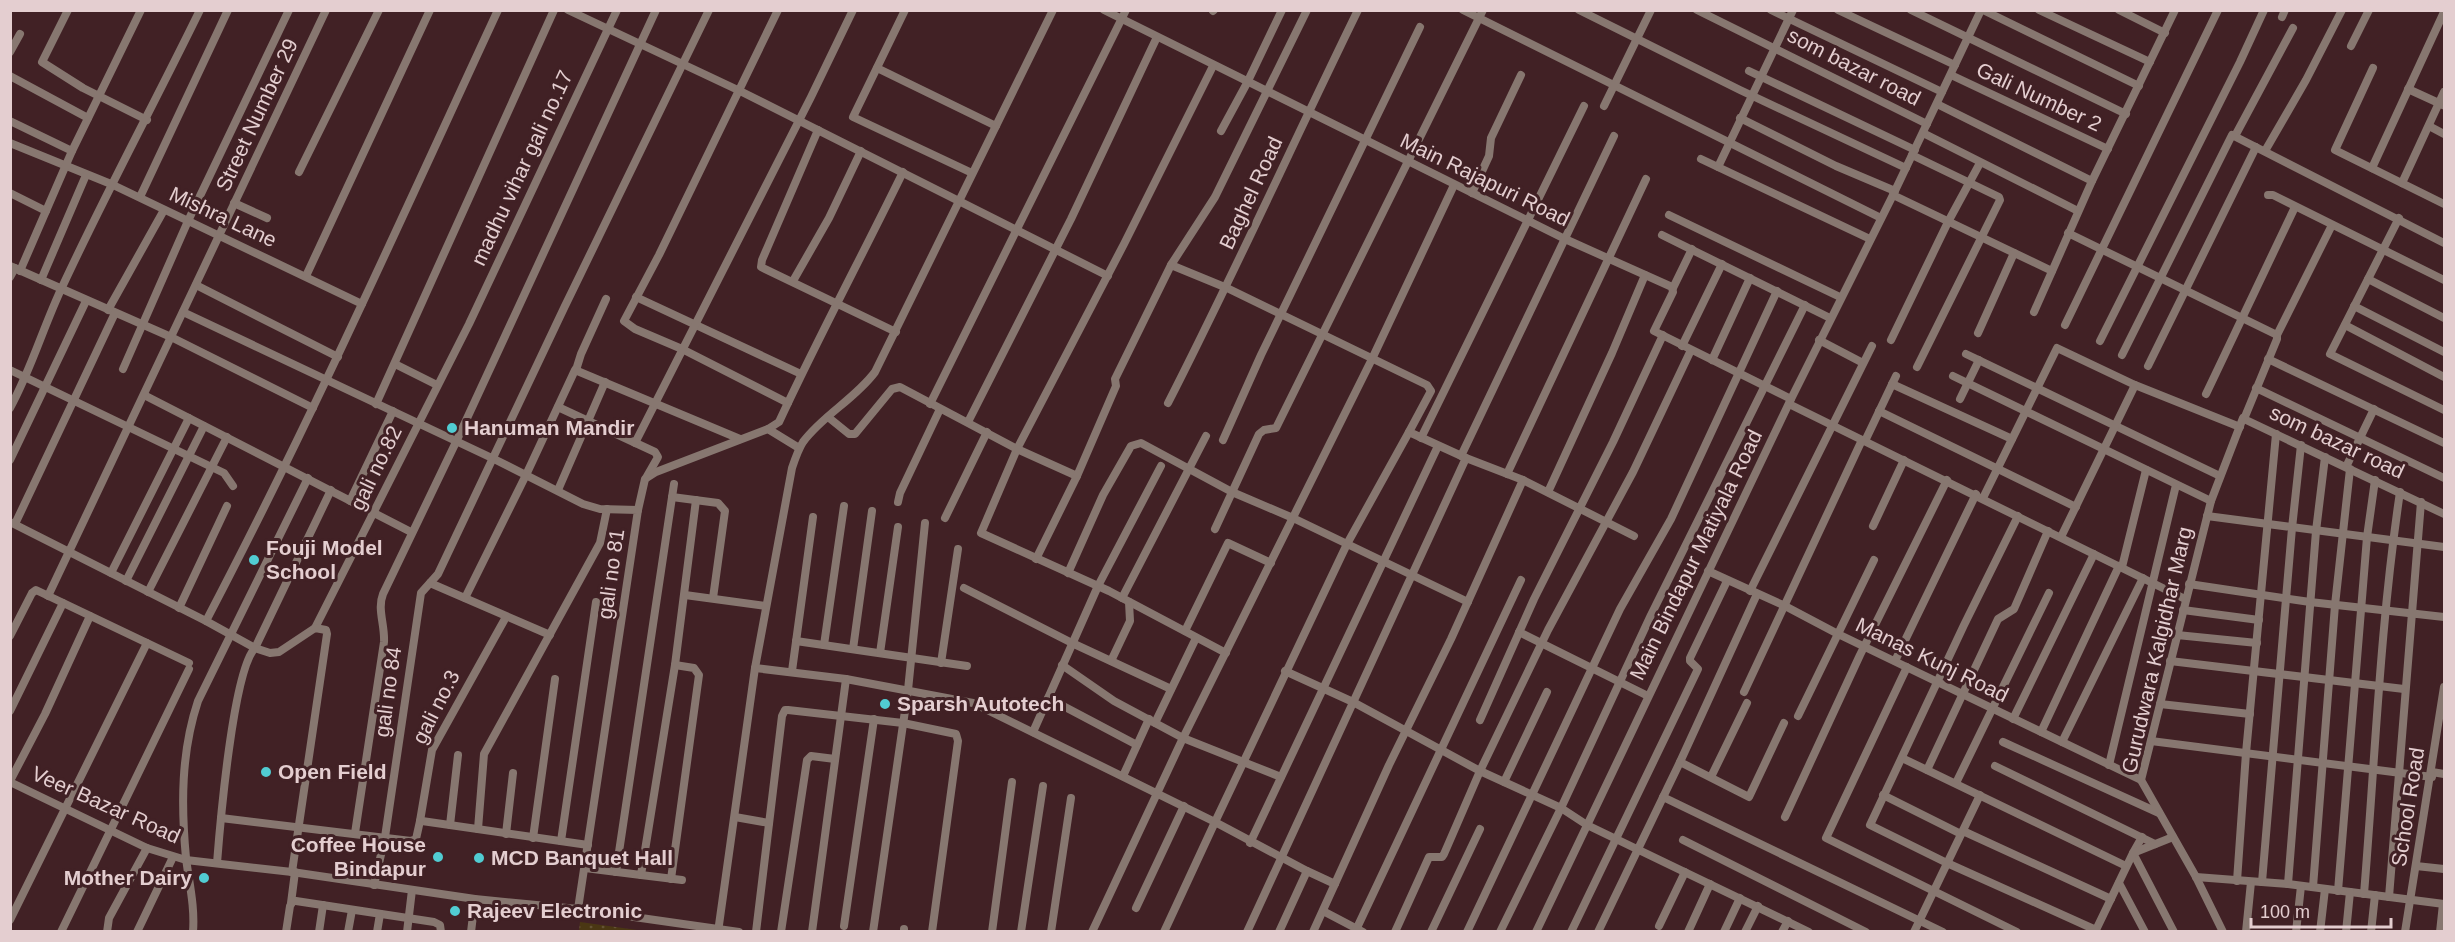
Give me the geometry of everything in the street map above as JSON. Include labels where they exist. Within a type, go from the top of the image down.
[{"type":"street","points":[[68,10],[42,62],[99,96],[147,120]]},
{"type":"street","points":[[141,10],[72,151],[46,211],[14,271],[61,288],[171,337],[313,408]]},
{"type":"street","points":[[10,408],[27,377],[61,288],[200,10]]},
{"type":"street","points":[[140,197],[228,10]]},
{"type":"street","points":[[123,369],[188,221],[289,10]]},
{"type":"street","name":"Street Number 29","points":[[48,596],[326,10]]},
{"type":"street","points":[[299,172],[379,10]]},
{"type":"street","points":[[306,276],[430,10]]},
{"type":"street","points":[[206,621],[338,357],[498,10]]},
{"type":"street","points":[[376,404],[554,10]]},
{"type":"street","points":[[568,10],[740,91],[1108,276]]},
{"type":"street","name":"madhu vihar gali no.17","points":[[469,324],[617,10]]},
{"type":"street","points":[[355,833],[384,642],[381,600],[656,10]]},
{"type":"street","points":[[550,635],[465,598],[427,586],[438,574],[709,10]]},
{"type":"street","points":[[778,10],[740,91],[626,316],[625,324],[788,403]]},
{"type":"street","points":[[635,443],[654,402],[696,326],[853,10]]},
{"type":"street","points":[[904,10],[853,117],[972,173]]},
{"type":"street","points":[[718,930],[755,668],[782,513],[799,448],[828,417],[867,383],[884,356],[1053,10]]},
{"type":"street","name":"Main Rajapuri Road","points":[[1104,10],[1565,239],[1673,288]]},
{"type":"street","points":[[930,404],[1126,10]]},
{"type":"street","points":[[1221,132],[1282,10]]},
{"type":"street","points":[[1036,559],[1077,476],[1116,386],[1114,378],[1171,265],[1215,197],[1308,10]]},
{"type":"street","name":"Baghel Road","points":[[1168,404],[1227,288],[1358,10]]},
{"type":"street","points":[[1463,10],[1481,15],[1614,85],[1881,218]]},
{"type":"street","points":[[1579,10],[1752,96],[1906,168]]},
{"type":"street","points":[[1604,106],[1651,10]]},
{"type":"street","name":"som bazar road","points":[[1697,10],[1927,124],[1894,193]]},
{"type":"street","points":[[1771,10],[1791,15],[1942,92]]},
{"type":"street","points":[[1838,10],[1955,65]]},
{"type":"street","points":[[1911,10],[2126,114]]},
{"type":"street","points":[[1927,124],[1942,92],[1953,76],[1955,65],[1982,10],[2139,86]]},
{"type":"street","points":[[2038,10],[2150,62]]},
{"type":"street","points":[[2119,10],[2164,33]]},
{"type":"street","points":[[2034,312],[2092,181],[2175,10]]},
{"type":"street","points":[[2065,325],[2218,10]]},
{"type":"street","points":[[2100,340],[2139,268],[2264,10]]},
{"type":"street","points":[[2265,151],[2342,10]]},
{"type":"street","points":[[2352,46],[2369,10]]},
{"type":"street","points":[[2372,168],[2445,12]]},
{"type":"street","points":[[1215,529],[1259,434],[1277,427],[1321,334],[1481,15]]},
{"type":"street","points":[[1718,167],[1791,15]]},
{"type":"street","points":[[1222,440],[1420,27]]},
{"type":"street","points":[[2122,356],[2231,136],[2235,136],[2294,28]]},
{"type":"street","points":[[10,52],[20,33]]},
{"type":"street","points":[[968,422],[1157,37]]},
{"type":"street","points":[[1213,66],[1108,276],[1017,449],[981,533],[1098,586],[1226,653]]},
{"type":"street","points":[[877,68],[996,126]]},
{"type":"street","points":[[2373,68],[2335,150],[2445,204]]},
{"type":"street","points":[[1749,71],[2000,198],[1917,368]]},
{"type":"street","points":[[1472,193],[1490,156],[1491,138],[1521,75]]},
{"type":"street","points":[[10,76],[88,118]]},
{"type":"street","name":"Gali Number 2","points":[[1953,76],[2108,149]]},
{"type":"street","points":[[2408,89],[2442,105]]},
{"type":"street","points":[[2402,183],[2429,126],[2442,105],[2445,92]]},
{"type":"street","points":[[1937,104],[2092,181]]},
{"type":"street","points":[[1421,438],[1584,106]]},
{"type":"street","points":[[1740,118],[2052,271]]},
{"type":"street","points":[[10,121],[72,151]]},
{"type":"street","points":[[2429,126],[2445,134]]},
{"type":"street","points":[[818,130],[761,265],[766,270],[896,332]]},
{"type":"street","points":[[1923,133],[2078,211]]},
{"type":"street","points":[[1247,932],[1413,576],[1463,457],[1614,136]]},
{"type":"street","points":[[2235,136],[2445,243]]},
{"type":"street","name":"Mishra Lane","points":[[10,143],[140,197],[362,304]]},
{"type":"street","points":[[2148,366],[2256,147]]},
{"type":"street","points":[[793,281],[825,224],[861,151]]},
{"type":"street","points":[[1701,159],[1870,239]]},
{"type":"street","points":[[1891,340],[1948,222],[1980,163]]},
{"type":"street","points":[[645,479],[656,472],[768,429],[778,422],[903,172]]},
{"type":"street","points":[[41,280],[86,175]]},
{"type":"street","points":[[1507,474],[1646,179]]},
{"type":"street","points":[[1092,932],[1183,738],[1372,359],[1455,185]]},
{"type":"street","points":[[10,193],[46,211]]},
{"type":"street","name":"Main Bindapur Matiyala Road","points":[[1536,932],[1819,340],[1894,193]]},
{"type":"street","points":[[2268,195],[2445,280]]},
{"type":"street","points":[[234,203],[267,218]]},
{"type":"street","points":[[2206,394],[2295,207]]},
{"type":"street","points":[[164,210],[112,312],[75,401],[13,523],[255,648],[270,653],[279,652],[315,628],[326,630],[286,932]]},
{"type":"street","points":[[1669,215],[1840,297]]},
{"type":"street","points":[[2399,218],[2330,354],[2445,410]]},
{"type":"street","name":"som bazar road","points":[[2332,225],[2277,335],[2243,418],[2445,514]]},
{"type":"street","points":[[2068,233],[2277,335]]},
{"type":"street","points":[[1662,235],[1830,318]]},
{"type":"street","points":[[1692,249],[1654,331],[1765,386],[1832,425],[2186,599]]},
{"type":"street","points":[[1978,333],[2014,253]]},
{"type":"street","points":[[1682,346],[1722,264]]},
{"type":"street","points":[[1164,932],[1347,544],[1409,432],[1429,394],[1430,387],[1227,288],[1171,265]]},
{"type":"street","points":[[1548,492],[1645,275]]},
{"type":"street","points":[[1712,360],[1750,278]]},
{"type":"street","points":[[2368,279],[2445,318]]},
{"type":"street","points":[[196,285],[338,357]]},
{"type":"street","points":[[1467,932],[1620,609],[1671,519],[1777,291]]},
{"type":"street","points":[[636,297],[801,374]]},
{"type":"street","points":[[465,598],[526,475],[572,374],[576,370],[606,299]]},
{"type":"street","points":[[10,460],[86,301]]},
{"type":"street","points":[[1500,932],[1651,615],[1805,305]]},
{"type":"street","points":[[2354,306],[2445,352]]},
{"type":"street","name":"gali no 81","points":[[183,312],[494,459],[590,507],[638,510],[578,909]]},
{"type":"street","name":"gali no.82","points":[[315,628],[469,324]]},
{"type":"street","points":[[2345,325],[2445,377]]},
{"type":"street","points":[[1480,720],[1519,632],[1663,335]]},
{"type":"street","points":[[1819,340],[1863,363]]},
{"type":"street","points":[[1598,932],[1680,762],[1753,592],[1872,346]]},
{"type":"street","points":[[1895,662],[1979,496],[1998,468],[2057,348],[2135,385],[2240,427]]},
{"type":"street","points":[[1395,932],[1428,859],[1432,856],[1442,857],[1444,854],[1480,771],[1543,642],[1608,522],[1691,350]]},
{"type":"street","points":[[1966,354],[2036,390],[2220,476]]},
{"type":"street","points":[[2268,359],[2445,443]]},
{"type":"street","points":[[1959,399],[1978,360]]},
{"type":"street","points":[[395,364],[438,385]]},
{"type":"street","points":[[10,370],[224,473],[233,486]]},
{"type":"street","points":[[576,370],[740,440]]},
{"type":"street","points":[[1953,376],[2025,413],[2211,501]]},
{"type":"street","points":[[1744,692],[1863,440],[1894,380],[2012,439]]},
{"type":"street","points":[[558,490],[605,382]]},
{"type":"street","points":[[2061,537],[2135,385]]},
{"type":"street","points":[[828,417],[852,435],[861,428],[896,387],[904,388],[1017,449],[1077,476]]},
{"type":"street","points":[[2256,388],[2445,478]]},
{"type":"street","points":[[144,395],[411,532]]},
{"type":"street","points":[[558,407],[658,455],[645,479],[638,510]]},
{"type":"street","points":[[898,502],[900,493],[940,409]]},
{"type":"street","points":[[2313,887],[2348,468],[2374,409]]},
{"type":"street","points":[[350,501],[393,411]]},
{"type":"street","points":[[1879,411],[2076,507]]},
{"type":"street","points":[[111,573],[189,418]]},
{"type":"street","name":"Gurudwara Kalgidhar Marg","points":[[2223,932],[2196,877],[2141,780],[2211,501],[2243,418]]},
{"type":"street","points":[[126,581],[204,426]]},
{"type":"street","points":[[768,429],[799,448]]},
{"type":"street","points":[[945,518],[987,432]]},
{"type":"street","points":[[1409,432],[1463,457],[1523,480],[1634,536]]},
{"type":"street","points":[[2237,881],[2246,753],[2276,434]]},
{"type":"street","points":[[1111,661],[1130,621],[1126,600],[1206,436]]},
{"type":"street","points":[[148,592],[226,437]]},
{"type":"street","points":[[1068,573],[1103,495],[1131,447],[1141,443],[1232,492],[1293,518],[1468,602]]},
{"type":"street","points":[[2262,882],[2301,445]]},
{"type":"street","points":[[1250,843],[1382,560],[1438,446]]},
{"type":"street","points":[[2288,884],[2316,531],[2325,457]]},
{"type":"street","points":[[1873,526],[1904,460]]},
{"type":"street","points":[[1033,732],[1098,586],[1161,466]]},
{"type":"street","points":[[2041,732],[2121,567],[2146,470]]},
{"type":"street","points":[[193,932],[194,900],[186,860],[183,788],[189,732],[198,701],[308,478]]},
{"type":"street","points":[[1313,932],[1523,480]]},
{"type":"street","points":[[1785,817],[1947,480]]},
{"type":"street","points":[[2338,891],[2367,537],[2375,480]]},
{"type":"street","points":[[616,872],[674,484]]},
{"type":"street","points":[[2109,765],[2176,485]]},
{"type":"street","points":[[217,863],[221,818],[242,676],[249,656],[255,648],[331,490]]},
{"type":"street","points":[[2364,894],[2392,540],[2400,492]]},
{"type":"street","points":[[672,496],[718,503],[725,511],[713,598]]},
{"type":"street","points":[[641,875],[675,665],[696,500]]},
{"type":"street","points":[[2389,897],[2400,773],[2404,689],[2421,502]]},
{"type":"street","points":[[179,608],[227,506]]},
{"type":"street","points":[[824,645],[844,506]]},
{"type":"street","points":[[478,830],[484,754],[600,543],[607,509]]},
{"type":"street","points":[[853,649],[872,511]]},
{"type":"street","points":[[2018,516],[1883,795],[1871,826],[2095,931],[2142,837]]},
{"type":"street","points":[[2207,516],[2445,547]]},
{"type":"street","points":[[792,671],[813,517]]},
{"type":"street","points":[[873,932],[908,690],[925,523]]},
{"type":"street","points":[[880,653],[898,527]]},
{"type":"street","points":[[1927,770],[1998,619],[2014,609],[2048,531]]},
{"type":"street","points":[[1185,632],[1228,543],[1271,563]]},
{"type":"street","points":[[941,663],[957,549]]},
{"type":"street","points":[[2013,719],[2094,554]]},
{"type":"street","points":[[1798,716],[1874,560]]},
{"type":"street","name":"Manas Kunj Road","points":[[1708,571],[1785,606],[1907,668],[2141,780]]},
{"type":"street","points":[[2062,742],[2143,578]]},
{"type":"street","points":[[1323,911],[1358,930],[1521,580]]},
{"type":"street","points":[[1571,932],[1698,669],[1690,658],[1727,581]]},
{"type":"street","points":[[2189,584],[2310,602],[2445,617]]},
{"type":"street","name":"gali no 84","points":[[374,885],[385,837],[418,609],[427,586]]},
{"type":"street","points":[[964,588],[1072,643],[1171,689]]},
{"type":"street","points":[[10,636],[33,591],[147,643],[189,666],[61,932]]},
{"type":"street","points":[[1956,783],[2049,593]]},
{"type":"street","points":[[685,595],[766,606]]},
{"type":"street","points":[[561,842],[596,602]]},
{"type":"street","points":[[10,711],[63,603]]},
{"type":"street","points":[[2183,610],[2259,620]]},
{"type":"street","points":[[10,782],[45,714],[90,616]]},
{"type":"street","name":"gali no.3","points":[[420,821],[432,750],[506,617]]},
{"type":"street","points":[[1519,632],[1648,696]]},
{"type":"street","points":[[2177,635],[2257,643]]},
{"type":"street","points":[[1123,776],[1196,638]]},
{"type":"street","points":[[796,641],[967,666]]},
{"type":"street","points":[[10,920],[147,643]]},
{"type":"street","points":[[2170,661],[2404,689]]},
{"type":"street","points":[[671,879],[699,675],[694,668],[675,665]]},
{"type":"street","points":[[1062,665],[1114,701],[1183,738],[1281,777]]},
{"type":"street","points":[[755,668],[846,679],[973,704],[1157,792],[1250,843],[1335,884]]},
{"type":"street","points":[[1907,668],[1826,838],[2017,932]]},
{"type":"street","points":[[1285,672],[1353,702],[1480,771],[1561,808],[1587,825],[1809,932]]},
{"type":"street","points":[[533,838],[555,679]]},
{"type":"street","points":[[812,932],[846,679]]},
{"type":"street","name":"School Road","points":[[2404,932],[2445,687]]},
{"type":"street","points":[[1504,782],[1547,692]]},
{"type":"street","points":[[1048,698],[1137,746]]},
{"type":"street","points":[[1711,777],[1747,703]]},
{"type":"street","points":[[2160,704],[2250,714]]},
{"type":"street","points":[[756,932],[783,712],[788,710],[903,723],[953,732],[957,737],[932,932]]},
{"type":"street","points":[[844,926],[874,719]]},
{"type":"street","points":[[1680,762],[1749,797],[1784,723]]},
{"type":"street","points":[[2151,741],[2400,773],[2445,774]]},
{"type":"street","points":[[2003,742],[2160,813]]},
{"type":"street","points":[[450,825],[459,755]]},
{"type":"street","points":[[781,932],[808,758],[811,756],[835,759]]},
{"type":"street","points":[[1902,758],[2126,866]]},
{"type":"street","points":[[1995,766],[2155,844]]},
{"type":"street","points":[[506,834],[513,772]]},
{"type":"street","name":"Veer Bazar Road","points":[[10,782],[147,848],[186,860],[293,872],[475,899],[578,909],[739,932]]},
{"type":"street","points":[[992,932],[1012,782]]},
{"type":"street","points":[[1021,932],[1043,786]]},
{"type":"street","points":[[1883,795],[2111,899]]},
{"type":"street","points":[[1914,932],[1980,795]]},
{"type":"street","points":[[1663,797],[1943,932]]},
{"type":"street","points":[[1051,932],[1071,798]]},
{"type":"street","points":[[1136,908],[1184,806]]},
{"type":"street","points":[[735,817],[769,823]]},
{"type":"street","points":[[221,818],[414,841],[420,821],[588,845]]},
{"type":"street","points":[[1431,932],[1480,829]]},
{"type":"street","points":[[2133,853],[2173,837]]},
{"type":"street","points":[[1683,840],[1866,932]]},
{"type":"street","points":[[107,932],[110,918],[147,848]]},
{"type":"street","points":[[2133,853],[2174,932]]},
{"type":"street","points":[[137,932],[173,857]]},
{"type":"street","points":[[2416,866],[2445,869]]},
{"type":"street","points":[[585,868],[682,880]]},
{"type":"street","points":[[1279,932],[1307,871]]},
{"type":"street","points":[[1659,926],[1685,872]]},
{"type":"street","points":[[2196,877],[2288,884],[2444,904],[2440,932]]},
{"type":"street","points":[[2246,932],[2251,882]]},
{"type":"street","points":[[2119,883],[2145,932]]},
{"type":"street","points":[[1688,932],[1710,884]]},
{"type":"street","points":[[2296,932],[2301,886]]},
{"type":"street","points":[[2320,932],[2325,889]]},
{"type":"street","points":[[407,932],[412,891]]},
{"type":"street","points":[[2346,932],[2350,892]]},
{"type":"street","points":[[2371,932],[2375,895]]},
{"type":"street","points":[[1724,932],[1740,898]]},
{"type":"street","points":[[471,932],[475,899]]},
{"type":"street","points":[[291,903],[296,901],[434,922],[440,925],[441,932]]},
{"type":"street","points":[[319,932],[323,906]]},
{"type":"street","points":[[1745,932],[1758,906]]},
{"type":"street","points":[[348,932],[352,910]]},
{"type":"street","points":[[377,932],[380,914]]},
{"type":"street","points":[[1782,932],[1788,921]]},
{"type":"shaded area","points":[[580,922],[644,931],[579,931]]},
{"type":"place","name":"Hanuman Mandir","points":[[452,428]]},
{"type":"place","name":"Fouji Model School","points":[[254,560]]},
{"type":"place","name":"Sparsh Autotech","points":[[885,704]]},
{"type":"place","name":"Open Field","points":[[266,772]]},
{"type":"place","name":"Coffee House Bindapur","points":[[438,857]]},
{"type":"place","name":"MCD Banquet Hall","points":[[479,858]]},
{"type":"place","name":"Mother Dairy","points":[[204,878]]},
{"type":"place","name":"Rajeev Electronic","points":[[455,911]]}]
